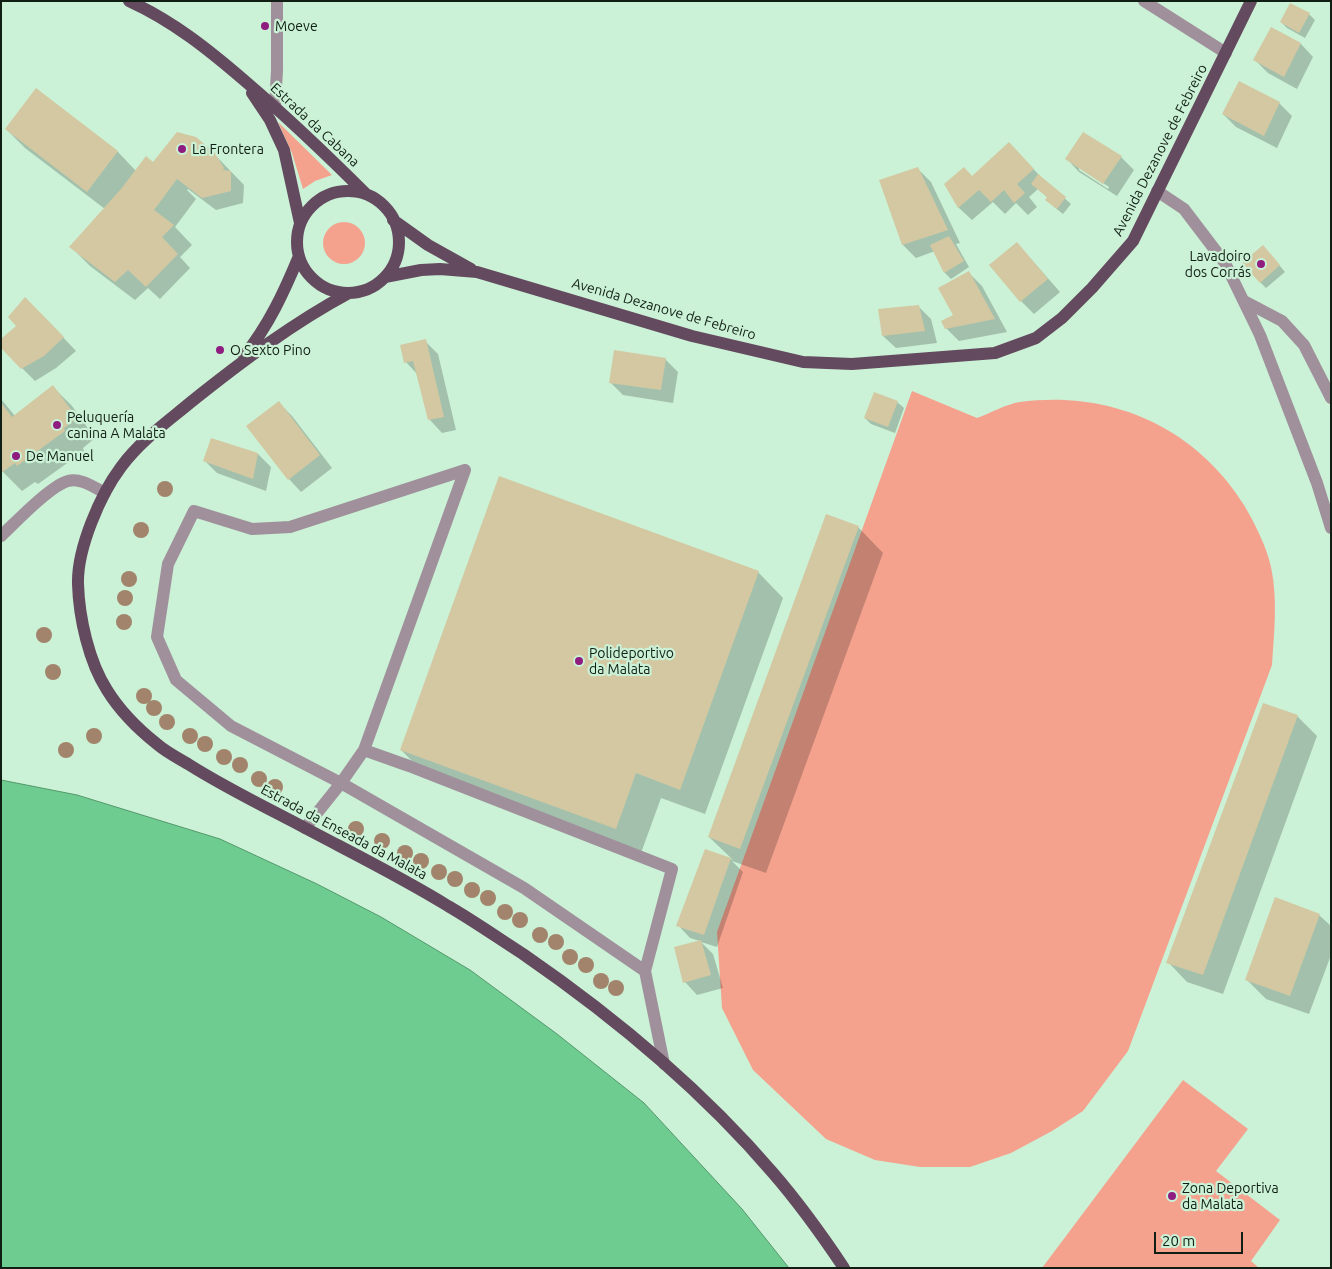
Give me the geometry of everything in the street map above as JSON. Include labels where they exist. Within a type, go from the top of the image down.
[{"type":"main road","name":"Estrada da Cabana","points":[[129,1],[162,18],[188,35],[275,107],[366,194]]},
{"type":"main road","name":"Avenida Dezanove de Febreiro","points":[[385,276],[440,269],[477,272],[692,336],[804,362],[852,364],[995,353],[1036,338],[1062,318],[1092,288],[1132,241],[1251,1]]},
{"type":"main road","name":"Estrada da Cabana","points":[[243,80],[279,136],[290,174],[300,223]]},
{"type":"main road","points":[[341,191],[366,194],[382,205],[393,220],[398,233],[397,253],[385,276],[368,288],[349,293],[330,290],[310,276],[299,256],[297,241],[300,223],[308,210],[327,195],[341,191]]},
{"type":"main road","name":"Avenida Dezanove de Febreiro","points":[[393,220],[428,245],[477,272]]},
{"type":"main road","name":"Estrada da Enseada da Malata","points":[[233,369],[257,340],[271,318],[299,256]]},
{"type":"main road","name":"Estrada da Enseada da Malata","points":[[349,293],[309,316],[233,369],[148,437],[121,466],[105,493],[94,517],[83,550],[78,582],[83,627],[92,657],[106,689],[129,719],[160,747],[207,776],[394,874],[448,905],[525,956],[604,1014],[664,1064],[720,1117],[773,1173],[824,1238],[844,1268]]},
{"type":"street","points":[[275,107],[277,1]]},
{"type":"street","points":[[1144,1],[1226,53]]},
{"type":"street","points":[[1157,191],[1184,209],[1225,263],[1260,334],[1317,483],[1331,528]]},
{"type":"street","points":[[1244,301],[1282,321],[1304,345],[1331,398]]},
{"type":"street","points":[[304,828],[341,784],[364,750],[466,470],[290,527],[252,529],[194,511],[168,564],[157,637],[176,680],[231,726],[341,784],[524,888],[645,971]]},
{"type":"street","points":[[1,536],[49,492],[69,480],[80,481],[105,493]]},
{"type":"street","points":[[364,750],[672,870],[645,971],[664,1064]]},
{"type":"shaded area","points":[[278,122],[332,175],[315,181],[303,189],[292,153]]},
{"type":"shaded area","points":[[348,222],[356,225],[362,231],[365,243],[362,255],[356,261],[340,264],[332,261],[326,255],[323,239],[326,231],[332,225]]},
{"type":"shaded area","points":[[912,391],[977,418],[1020,402],[1054,400],[1086,402],[1118,409],[1148,420],[1176,435],[1201,454],[1224,478],[1244,505],[1266,551],[1271,567],[1274,592],[1275,616],[1272,665],[1128,1051],[1083,1111],[1052,1131],[1011,1153],[970,1167],[920,1167],[875,1160],[826,1139],[753,1070],[722,1008],[717,932]]},
{"type":"shaded area","points":[[1,780],[77,795],[220,839],[317,884],[381,917],[470,970],[557,1034],[644,1103],[742,1209],[789,1268],[1,1268]]},
{"type":"shaded area","name":"Zona Deportiva da Malata","points":[[1183,1080],[1248,1129],[1216,1171],[1280,1220],[1251,1261],[1259,1268],[1042,1268]]},
{"type":"building","points":[[1290,3],[1310,13],[1299,33],[1280,22]]},
{"type":"building","points":[[1271,27],[1301,43],[1284,77],[1253,60]]},
{"type":"building","points":[[1239,81],[1280,102],[1264,136],[1222,114]]},
{"type":"building","points":[[36,88],[118,151],[87,192],[5,129]]},
{"type":"building","points":[[177,132],[196,137],[215,153],[224,168],[223,170],[231,171],[231,191],[202,198],[177,179],[154,210],[174,225],[162,237],[178,254],[146,287],[128,270],[115,282],[69,247],[121,189],[146,156],[153,162]]},
{"type":"building","points":[[1083,132],[1122,156],[1103,184],[1065,159]]},
{"type":"building","points":[[1009,142],[1034,169],[1017,184],[1025,193],[1014,203],[1004,190],[991,202],[979,190],[958,208],[944,184],[964,167],[972,176]]},
{"type":"building","points":[[918,167],[948,230],[902,245],[879,180]]},
{"type":"building","points":[[1038,174],[1066,197],[1057,209],[1045,200],[1047,197],[1031,184]]},
{"type":"building","points":[[949,236],[964,261],[944,273],[930,245]]},
{"type":"building","points":[[1017,242],[1048,279],[1020,302],[989,265]]},
{"type":"building","name":"Lavadoiro dos Corrás","points":[[1263,245],[1280,265],[1260,283],[1242,263]]},
{"type":"building","points":[[969,271],[995,319],[945,329],[941,321],[953,315],[938,288]]},
{"type":"building","points":[[25,297],[64,337],[44,356],[21,369],[1,348],[1,339],[16,326],[8,317]]},
{"type":"building","points":[[919,305],[925,331],[882,336],[878,309]]},
{"type":"building","points":[[426,339],[444,417],[428,420],[413,361],[404,363],[400,345]]},
{"type":"building","points":[[614,350],[666,358],[661,390],[609,383]]},
{"type":"building","points":[[53,385],[77,418],[64,428],[65,431],[17,466],[15,463],[1,473],[1,403],[12,417]]},
{"type":"building","points":[[874,392],[898,401],[888,427],[864,418]]},
{"type":"building","points":[[279,401],[320,455],[288,480],[246,426]]},
{"type":"building","points":[[211,438],[258,453],[253,479],[203,461]]},
{"type":"building","name":"Polideportivo da Malata","points":[[499,476],[759,571],[680,790],[636,773],[616,829],[400,750]]},
{"type":"building","points":[[826,514],[859,526],[740,849],[708,837]]},
{"type":"building","points":[[1263,703],[1298,715],[1203,975],[1166,963]]},
{"type":"building","points":[[705,849],[731,858],[704,935],[676,926]]},
{"type":"building","points":[[1275,897],[1320,914],[1290,996],[1245,980]]},
{"type":"building","points":[[701,940],[711,975],[683,983],[674,947]]},
{"type":"place","name":"Moeve","points":[[265,26]]},
{"type":"place","name":"La Frontera","points":[[182,149]]},
{"type":"place","name":"Lavadoiro dos Corrás","points":[[1261,264]]},
{"type":"place","name":"O Sexto Pino","points":[[220,350]]},
{"type":"place","name":"Peluquería canina A Malata","points":[[57,425]]},
{"type":"place","name":"De Manuel","points":[[16,456]]},
{"type":"place","name":"Polideportivo da Malata","points":[[579,661]]},
{"type":"place","name":"Zona Deportiva da Malata","points":[[1172,1196]]}]
